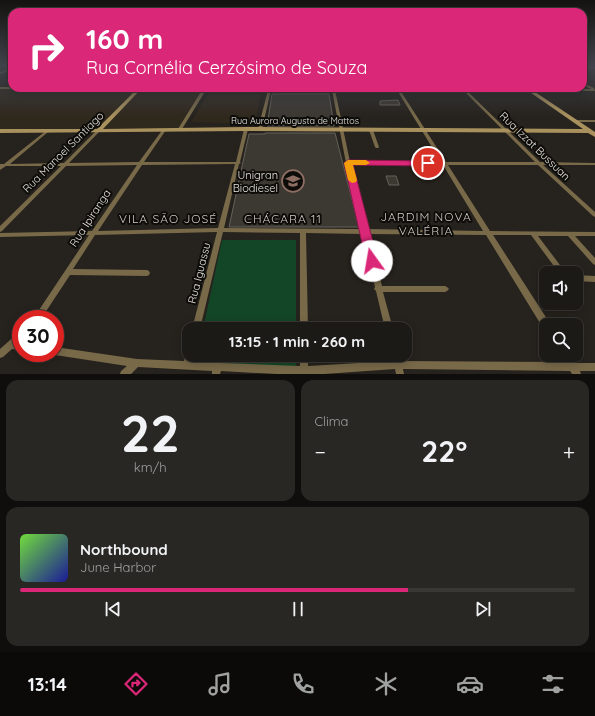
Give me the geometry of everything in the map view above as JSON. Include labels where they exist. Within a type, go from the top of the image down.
[{"type":"street","name":"Rua Manoel Santiago","points":[[0,230],[136,92]]},
{"type":"street","points":[[180,130],[203,92]]},
{"type":"street","points":[[260,129],[269,92]]},
{"type":"street","points":[[334,92],[348,163],[387,322]]},
{"type":"street","points":[[399,92],[542,318]]},
{"type":"street","name":"Rua Izzat Bussuan","points":[[466,92],[539,164],[595,215]]},
{"type":"street","points":[[532,92],[592,133]]},
{"type":"street","points":[[575,121],[595,121]]},
{"type":"street","name":"Rua Iguassu","points":[[198,322],[239,163],[246,129]]},
{"type":"street","name":"Rua Aurora Augusta de Mattos","points":[[0,131],[260,129],[506,130],[592,133]]},
{"type":"street","name":"Rua Ipiranga","points":[[43,310],[139,164],[164,130]]},
{"type":"street","points":[[371,130],[377,147]]},
{"type":"street","points":[[0,169],[2,165],[47,131]]},
{"type":"street","points":[[2,165],[239,163]]},
{"type":"street","points":[[348,163],[595,164]]},
{"type":"street","points":[[0,235],[221,230],[365,233],[595,234]]},
{"type":"street","points":[[303,231],[304,322]]},
{"type":"street","points":[[534,234],[557,266]]},
{"type":"street","points":[[570,234],[595,262]]},
{"type":"street","points":[[68,272],[147,273]]},
{"type":"street","points":[[583,278],[595,279]]},
{"type":"street","points":[[378,289],[446,289]]},
{"type":"street","points":[[0,354],[12,348]]},
{"type":"street","points":[[64,352],[137,363],[187,365],[217,370],[575,371],[595,367]]},
{"type":"street","points":[[304,362],[304,371]]},
{"type":"street","points":[[569,362],[575,371]]},
{"type":"street","points":[[124,374],[137,363]]},
{"type":"shaded area","points":[[0,88],[8,88],[8,92],[203,92],[180,129],[0,131]]},
{"type":"shaded area","points":[[208,94],[261,94],[255,124],[191,122]]},
{"type":"green space","points":[[222,240],[296,240],[296,322],[204,322]]},
{"type":"green space","points":[[196,362],[296,362],[296,367],[195,369]]},
{"type":"building","points":[[272,94],[329,94],[334,126],[267,126]]},
{"type":"building","points":[[398,100],[400,105],[380,105],[380,101]]},
{"type":"building","name":"Unigran Biodiesel","points":[[335,133],[359,227],[229,227],[249,134]]},
{"type":"building","points":[[386,176],[396,176],[399,185],[389,185]]},
{"type":"slow traffic","points":[[352,180],[348,163],[366,163]]},
{"type":"place","name":"Unigran Biodiesel","points":[[293,181]]},
{"type":"district","name":"VILA SÃO JOSÉ","points":[[168,218]]},
{"type":"district","name":"CHÁCARA 11","points":[[283,218]]},
{"type":"district","name":"JARDIM NOVA VALÉRIA","points":[[426,223]]},
{"type":"route","points":[[372,261],[348,163],[428,163]]}]
